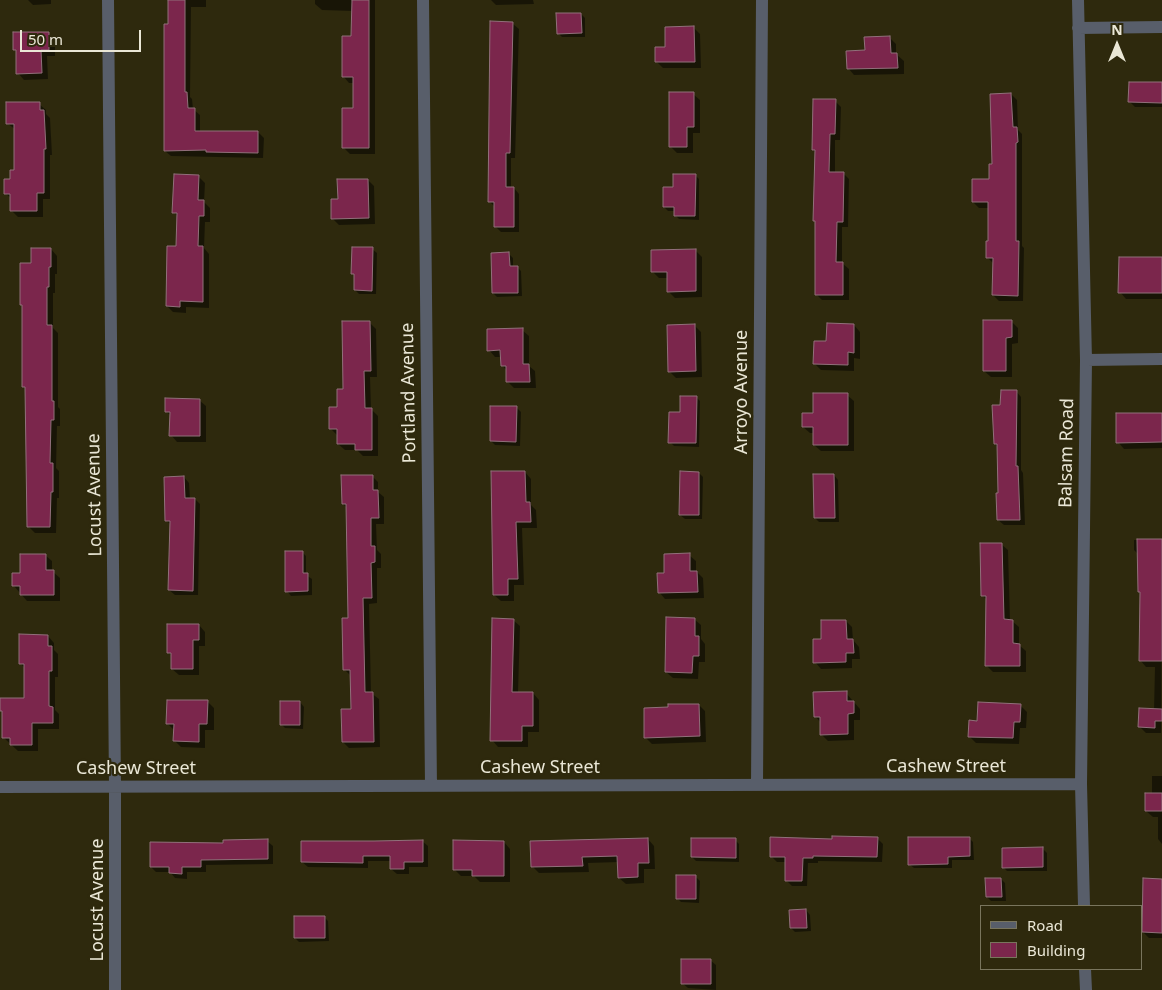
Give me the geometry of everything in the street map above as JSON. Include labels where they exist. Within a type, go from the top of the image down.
[{"type":"street","name":"Locust Avenue","points":[[108,0],[115,990]]},
{"type":"street","name":"Portland Avenue","points":[[423,0],[431,786]]},
{"type":"street","name":"Arroyo Avenue","points":[[757,785],[762,0]]},
{"type":"street","name":"Balsam Road","points":[[1078,0],[1086,360],[1081,784],[1084,905]]},
{"type":"street","points":[[1078,28],[1162,27]]},
{"type":"street","points":[[1086,360],[1162,359]]},
{"type":"street","name":"Cashew Street","points":[[0,787],[1081,784]]},
{"type":"street","points":[[1085,970],[1086,990]]},
{"type":"building","points":[[168,0],[185,0],[185,92],[187,92],[188,108],[195,108],[195,131],[258,131],[258,153],[206,152],[206,150],[164,151],[164,24],[168,24]]},
{"type":"building","points":[[352,0],[369,0],[369,148],[342,148],[342,108],[353,108],[353,77],[342,77],[342,36],[351,36]]},
{"type":"building","points":[[556,13],[581,13],[582,33],[557,34]]},
{"type":"building","points":[[490,21],[513,22],[510,153],[506,153],[506,187],[514,187],[514,227],[494,227],[494,202],[488,202]]},
{"type":"building","points":[[694,26],[695,62],[655,62],[655,47],[665,47],[665,27]]},
{"type":"building","points":[[13,32],[49,32],[49,50],[41,50],[42,73],[16,74],[16,50],[13,50]]},
{"type":"building","points":[[890,36],[891,53],[897,53],[898,68],[847,69],[846,51],[865,50],[864,37]]},
{"type":"building","points":[[1129,82],[1162,82],[1162,103],[1128,102]]},
{"type":"building","points":[[669,92],[694,92],[694,127],[687,127],[687,147],[669,147]]},
{"type":"building","points":[[1011,93],[1013,127],[1017,127],[1018,142],[1016,143],[1016,241],[1019,241],[1018,296],[992,295],[993,258],[986,258],[988,202],[972,202],[972,179],[989,179],[989,164],[992,164],[990,94]]},
{"type":"building","points":[[813,99],[836,99],[835,134],[830,134],[829,172],[844,172],[843,222],[837,222],[836,262],[843,262],[843,295],[815,295],[815,221],[813,221],[815,150],[812,150]]},
{"type":"building","points":[[6,102],[40,102],[40,110],[44,110],[46,149],[44,149],[44,193],[37,193],[37,211],[10,211],[10,194],[4,194],[4,179],[10,179],[10,170],[14,170],[14,124],[6,124]]},
{"type":"building","points":[[174,174],[199,175],[198,200],[204,200],[204,216],[199,216],[198,246],[203,246],[203,302],[180,301],[180,307],[166,306],[167,246],[176,246],[177,213],[172,213]]},
{"type":"building","points":[[673,174],[696,174],[695,216],[674,216],[674,207],[663,207],[663,187],[673,187]]},
{"type":"building","points":[[337,179],[368,179],[369,218],[331,219],[331,199],[338,199]]},
{"type":"building","points":[[352,247],[373,247],[372,291],[354,290],[354,274],[351,274]]},
{"type":"building","points":[[31,248],[51,248],[49,287],[47,287],[47,325],[52,325],[52,401],[54,401],[54,420],[51,420],[50,463],[53,463],[53,492],[51,492],[50,527],[27,527],[25,387],[22,387],[20,263],[31,263]]},
{"type":"building","points":[[696,249],[696,291],[667,292],[667,272],[651,272],[651,250]]},
{"type":"building","points":[[509,252],[510,266],[518,266],[518,293],[492,293],[491,253]]},
{"type":"building","points":[[1119,257],[1162,257],[1162,293],[1118,293]]},
{"type":"building","points":[[983,320],[1012,320],[1012,337],[1006,338],[1006,371],[983,371]]},
{"type":"building","points":[[342,321],[370,321],[371,371],[364,371],[365,408],[372,408],[372,450],[355,450],[355,444],[337,444],[337,429],[329,429],[329,407],[337,407],[337,389],[343,389]]},
{"type":"building","points":[[827,323],[854,324],[854,353],[848,352],[848,365],[813,364],[814,341],[826,341]]},
{"type":"building","points":[[695,324],[696,371],[668,372],[667,325]]},
{"type":"building","points":[[523,328],[523,364],[529,364],[530,382],[506,382],[506,366],[501,366],[500,350],[487,351],[487,329]]},
{"type":"building","points":[[1001,390],[1017,390],[1016,466],[1018,466],[1020,520],[997,520],[997,444],[994,444],[992,405],[1000,405]]},
{"type":"building","points":[[813,393],[848,393],[848,445],[813,445],[813,427],[802,427],[802,413],[813,413]]},
{"type":"building","points":[[680,396],[697,396],[696,443],[668,443],[669,412],[680,412]]},
{"type":"building","points":[[165,398],[200,399],[200,436],[169,436],[170,412],[165,412]]},
{"type":"building","points":[[490,406],[517,406],[516,442],[490,441]]},
{"type":"building","points":[[1116,413],[1162,413],[1162,442],[1116,443]]},
{"type":"building","points":[[491,471],[525,471],[526,502],[530,502],[531,522],[516,522],[518,579],[508,579],[508,595],[493,595]]},
{"type":"building","points":[[680,471],[699,472],[699,515],[679,515]]},
{"type":"building","points":[[813,474],[834,474],[835,518],[814,518]]},
{"type":"building","points":[[341,475],[373,475],[373,490],[378,490],[379,518],[371,518],[371,546],[375,546],[375,562],[371,563],[372,598],[363,598],[365,692],[373,692],[374,742],[342,742],[341,709],[351,709],[350,670],[343,670],[342,618],[348,618],[346,504],[342,504]]},
{"type":"building","points":[[184,476],[185,498],[195,498],[193,591],[168,590],[170,521],[165,521],[164,477]]},
{"type":"building","points":[[1137,539],[1162,539],[1162,661],[1139,661],[1140,592],[1138,592]]},
{"type":"building","points":[[980,543],[1002,543],[1004,619],[1013,620],[1013,643],[1020,644],[1020,666],[985,666],[986,596],[981,596]]},
{"type":"building","points":[[285,551],[303,551],[303,573],[308,573],[308,591],[285,592]]},
{"type":"building","points":[[690,553],[690,571],[697,571],[698,592],[658,593],[657,573],[664,573],[664,554]]},
{"type":"building","points":[[20,554],[46,554],[46,570],[54,570],[54,595],[20,595],[20,586],[12,586],[12,573],[20,573]]},
{"type":"building","points":[[666,617],[695,618],[695,636],[699,636],[699,656],[693,656],[692,673],[665,672]]},
{"type":"building","points":[[492,618],[514,619],[512,692],[533,692],[533,726],[522,726],[522,741],[490,741]]},
{"type":"building","points":[[821,620],[846,620],[847,639],[853,639],[854,653],[846,653],[846,662],[813,663],[813,639],[821,639]]},
{"type":"building","points":[[167,624],[199,624],[199,640],[193,640],[193,669],[171,669],[171,653],[167,653]]},
{"type":"building","points":[[19,634],[48,635],[48,646],[52,646],[52,671],[49,671],[49,706],[53,707],[53,723],[32,723],[32,745],[10,745],[10,738],[2,738],[0,698],[24,698],[24,664],[19,664]]},
{"type":"building","points":[[847,691],[847,701],[854,701],[854,713],[848,714],[848,734],[820,735],[820,717],[814,717],[813,692]]},
{"type":"building","points":[[167,700],[208,700],[207,724],[199,724],[199,742],[173,741],[174,724],[166,724]]},
{"type":"building","points":[[280,701],[300,701],[300,725],[280,725]]},
{"type":"building","points":[[978,702],[1021,704],[1020,722],[1014,722],[1013,738],[968,737],[969,720],[977,721]]},
{"type":"building","points":[[668,704],[699,704],[700,736],[644,738],[644,708],[668,707]]},
{"type":"building","points":[[1139,708],[1162,709],[1162,721],[1155,721],[1155,728],[1138,727]]},
{"type":"building","points":[[1145,793],[1162,793],[1162,811],[1145,811]]},
{"type":"building","points":[[832,836],[878,837],[877,857],[813,856],[813,858],[803,858],[802,881],[785,881],[785,857],[770,857],[770,837],[832,839]]},
{"type":"building","points":[[908,837],[970,837],[970,856],[948,857],[948,864],[908,865]]},
{"type":"building","points":[[648,838],[649,863],[638,863],[638,877],[618,878],[617,856],[582,857],[583,866],[531,867],[530,841]]},
{"type":"building","points":[[691,838],[736,838],[736,858],[691,857]]},
{"type":"building","points":[[268,839],[268,859],[201,860],[201,867],[182,867],[182,874],[169,873],[169,867],[150,867],[150,842],[223,843],[223,840]]},
{"type":"building","points":[[423,840],[423,862],[404,862],[404,869],[390,869],[390,856],[363,856],[363,863],[301,862],[301,841]]},
{"type":"building","points":[[453,840],[504,841],[504,876],[472,876],[472,870],[453,870]]},
{"type":"building","points":[[1043,847],[1043,867],[1002,868],[1002,848]]},
{"type":"building","points":[[676,875],[696,875],[696,899],[676,899]]},
{"type":"building","points":[[985,878],[1001,878],[1002,897],[986,897]]},
{"type":"building","points":[[1143,878],[1162,879],[1162,933],[1142,932]]},
{"type":"building","points":[[806,909],[807,928],[790,928],[789,910]]},
{"type":"building","points":[[294,916],[325,916],[325,938],[294,938]]},
{"type":"building","points":[[681,959],[711,959],[711,984],[681,984]]}]
